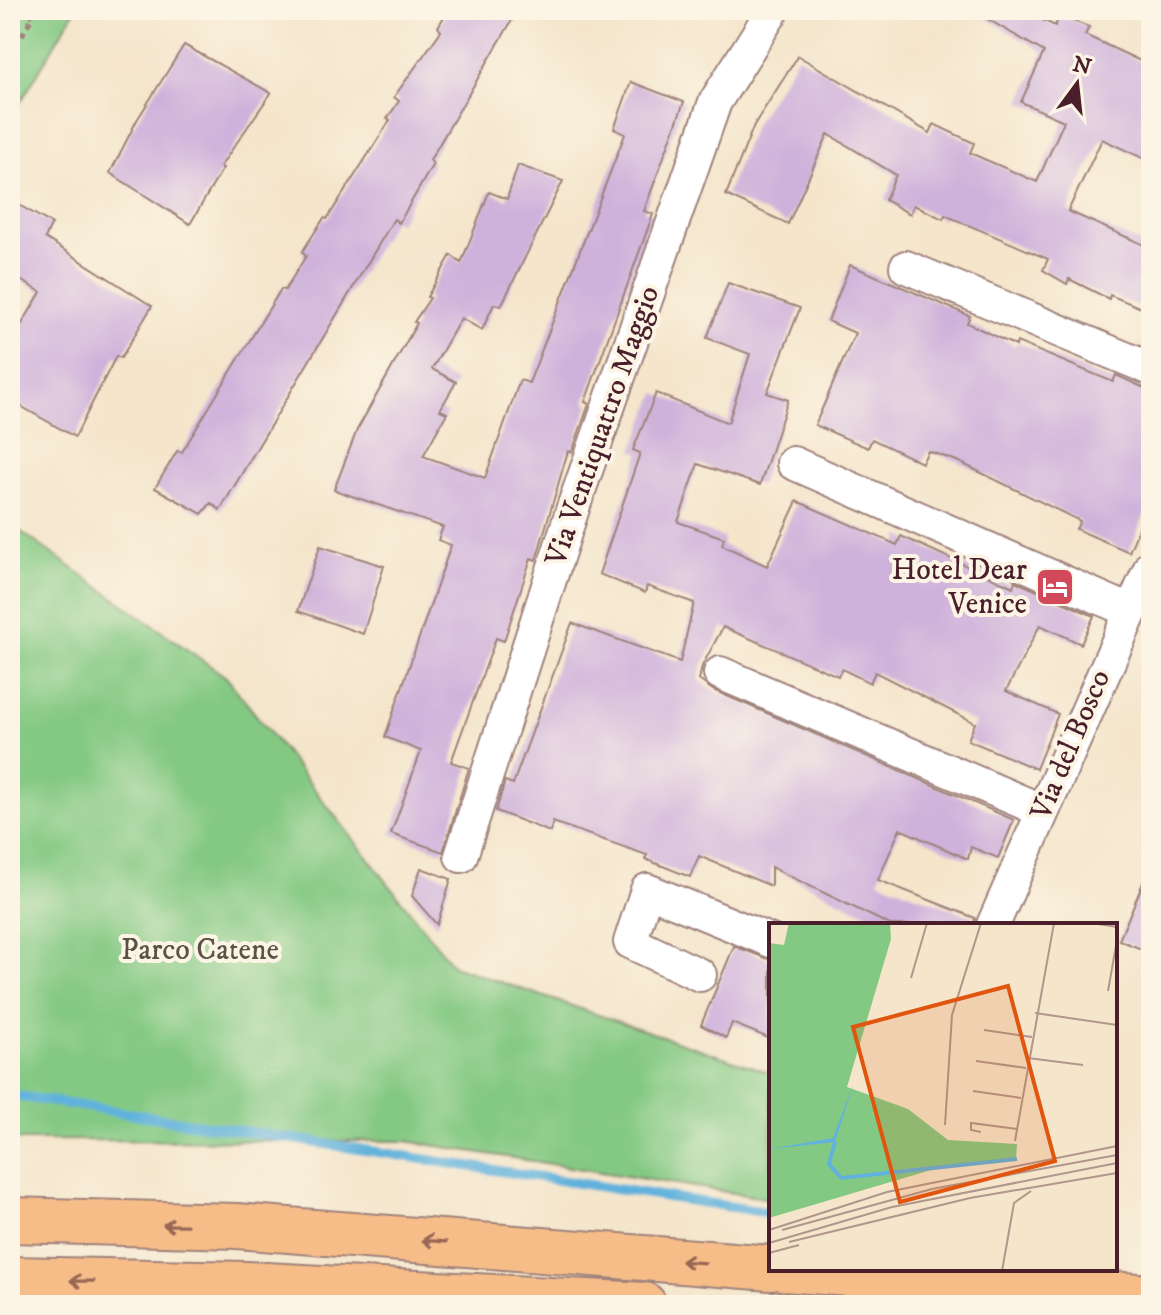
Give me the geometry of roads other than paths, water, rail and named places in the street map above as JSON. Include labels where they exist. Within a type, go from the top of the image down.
[{"type":"highway","points":[[10,1220],[237,1226],[769,1268]]},
{"type":"highway","points":[[811,1271],[1151,1297]]},
{"type":"highway","points":[[10,1279],[247,1284],[524,1296],[644,1305]]},
{"type":"street","name":"Via Ventiquattro Maggio","points":[[461,856],[574,505],[715,102],[773,10]]},
{"type":"street","points":[[906,267],[1151,369]]},
{"type":"street","points":[[793,463],[1130,611]]},
{"type":"street","name":"Via del Bosco","points":[[994,923],[1151,566]]},
{"type":"street","points":[[720,673],[1043,811]]},
{"type":"street","points":[[700,975],[630,942],[647,890],[769,940]]},
{"type":"waterway","points":[[10,1095],[769,1213]]},
{"type":"place","name":"Hotel Dear Venice","points":[[1055,587]]},
{"type":"park label","name":"Parco Catene","points":[[200,950]]}]
